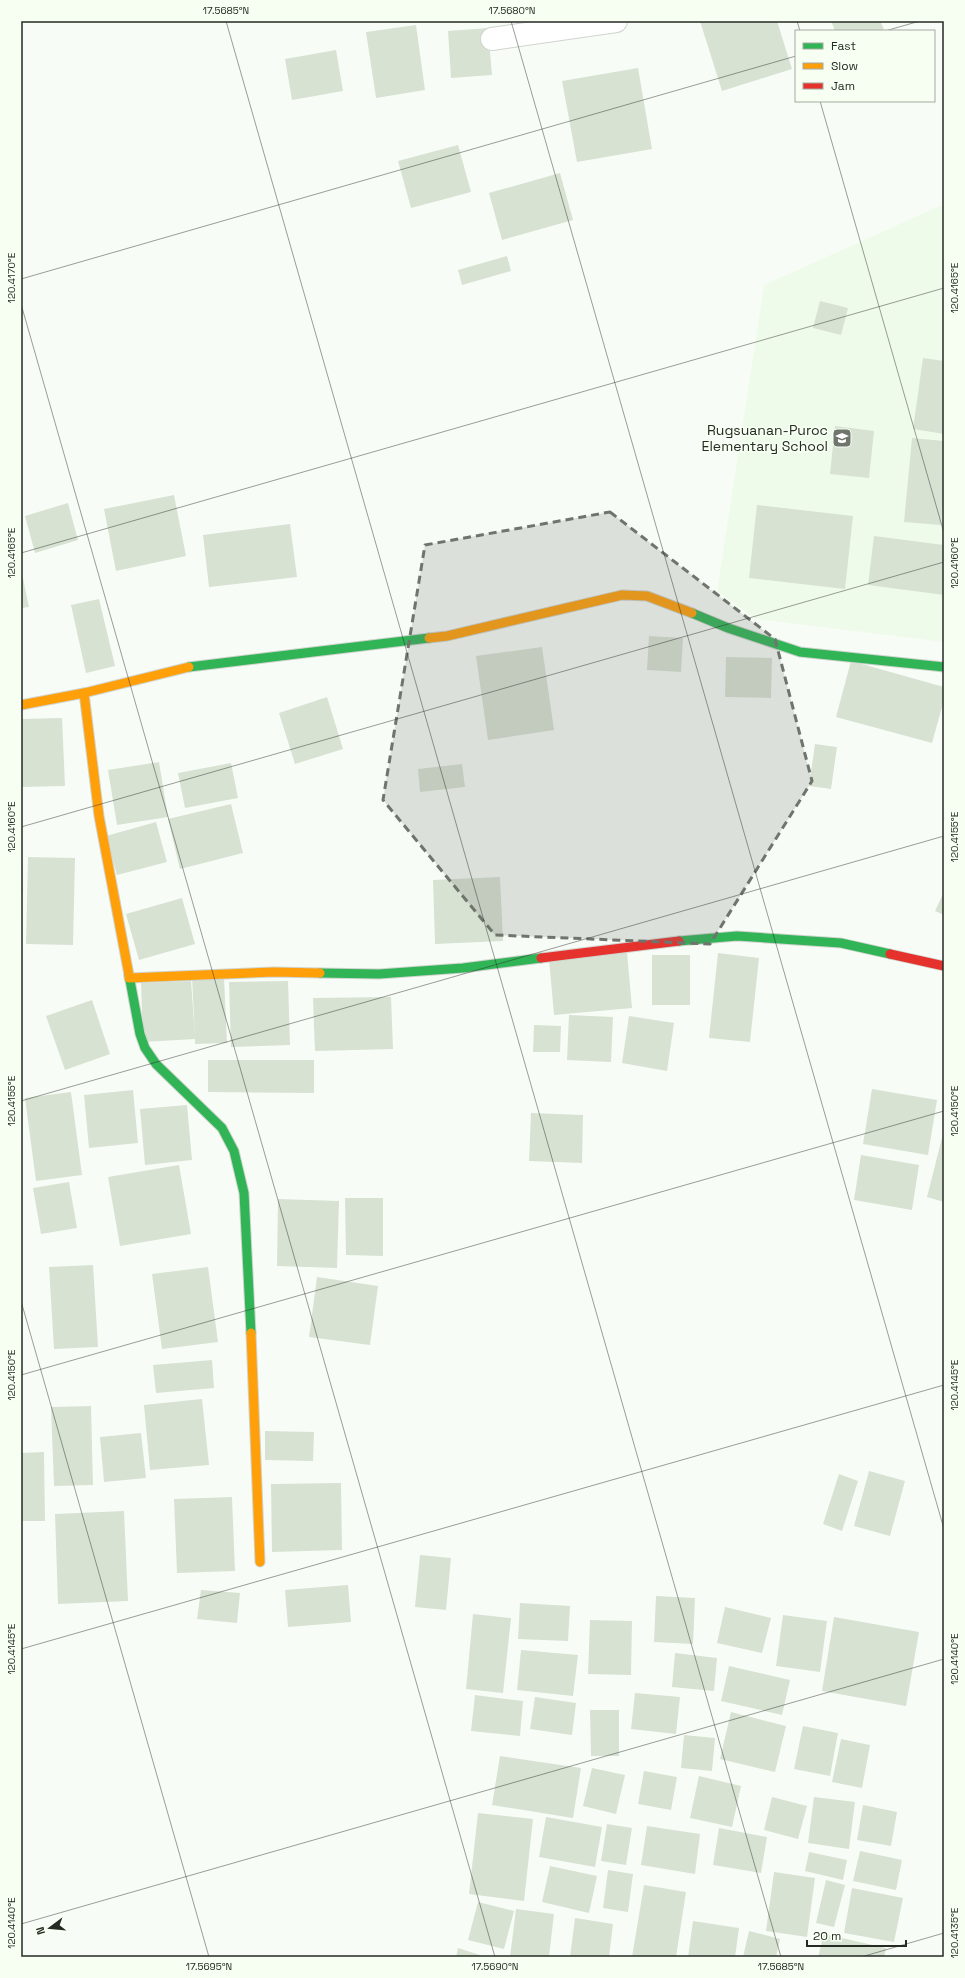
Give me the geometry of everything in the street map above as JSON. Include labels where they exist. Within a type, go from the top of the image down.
[{"type":"street","points":[[492,39],[616,21]]},
{"type":"street","points":[[21,705],[84,693],[186,667],[447,636],[622,595],[647,596],[670,603],[728,628],[800,652],[944,668]]},
{"type":"street","points":[[84,693],[99,816],[129,978],[144,1048],[156,1064],[222,1128],[234,1151],[244,1193],[255,1408],[260,1562]]},
{"type":"street","points":[[129,978],[274,972],[379,974],[463,968],[638,944],[737,936],[841,943],[944,966]]},
{"type":"highlighted area","points":[[610,512],[775,639],[812,781],[710,944],[495,935],[383,800],[425,545]]},
{"type":"shaded area","name":"Rugsuanan-Puroc Elementary School","points":[[944,204],[944,642],[756,619],[717,591],[764,285]]},
{"type":"building","points":[[700,21],[777,21],[792,69],[722,91]]},
{"type":"building","points":[[831,21],[880,21],[884,29],[881,30],[835,30]]},
{"type":"building","points":[[416,25],[425,90],[376,98],[366,32]]},
{"type":"building","points":[[488,28],[492,75],[451,78],[448,31]]},
{"type":"building","points":[[336,50],[343,91],[292,100],[285,59]]},
{"type":"building","points":[[638,68],[652,149],[577,162],[562,81]]},
{"type":"building","points":[[458,145],[471,192],[411,208],[398,161]]},
{"type":"building","points":[[560,173],[573,220],[502,240],[489,193]]},
{"type":"building","points":[[507,256],[511,271],[462,285],[458,270]]},
{"type":"building","points":[[820,301],[848,308],[841,335],[813,328]]},
{"type":"building","points":[[923,358],[944,361],[944,434],[913,429]]},
{"type":"building","points":[[835,426],[874,431],[869,478],[830,474]]},
{"type":"building","points":[[912,438],[944,441],[944,491],[941,525],[904,522]]},
{"type":"building","points":[[174,495],[186,556],[116,571],[104,509]]},
{"type":"building","points":[[68,503],[78,540],[35,553],[25,516]]},
{"type":"building","points":[[757,505],[853,516],[845,589],[749,578]]},
{"type":"building","points":[[290,524],[297,577],[209,587],[203,535]]},
{"type":"building","points":[[874,536],[944,545],[944,595],[868,585]]},
{"type":"building","points":[[21,569],[29,607],[21,608]]},
{"type":"building","points":[[99,599],[115,666],[86,673],[71,605]]},
{"type":"building","points":[[649,636],[683,638],[681,672],[647,670]]},
{"type":"building","points":[[542,647],[554,730],[488,740],[476,656]]},
{"type":"building","points":[[726,657],[772,658],[771,698],[725,697]]},
{"type":"building","points":[[851,661],[944,687],[944,700],[932,743],[836,717]]},
{"type":"building","points":[[327,697],[343,749],[295,764],[279,713]]},
{"type":"building","points":[[62,718],[65,786],[21,787],[21,719]]},
{"type":"building","points":[[815,744],[837,747],[831,789],[809,786]]},
{"type":"building","points":[[159,762],[168,817],[117,825],[108,770]]},
{"type":"building","points":[[231,763],[238,798],[185,808],[178,773]]},
{"type":"building","points":[[462,764],[465,787],[420,792],[418,769]]},
{"type":"building","points":[[231,804],[243,853],[180,869],[168,819]]},
{"type":"building","points":[[156,822],[167,862],[117,875],[106,836]]},
{"type":"building","points":[[28,857],[75,858],[73,945],[26,944]]},
{"type":"building","points":[[22,861],[23,892],[21,892]]},
{"type":"building","points":[[500,877],[503,941],[435,944],[433,880]]},
{"type":"building","points":[[944,892],[944,915],[935,911]]},
{"type":"building","points":[[182,898],[195,944],[139,960],[126,914]]},
{"type":"building","points":[[627,952],[632,1008],[554,1015],[549,959]]},
{"type":"building","points":[[718,953],[759,958],[750,1042],[709,1038]]},
{"type":"building","points":[[652,955],[690,955],[690,1005],[652,1005]]},
{"type":"building","points":[[192,977],[224,977],[227,1043],[195,1044],[195,1039],[143,1042],[141,983],[191,981],[195,1036]]},
{"type":"building","points":[[288,981],[290,1045],[231,1047],[229,982]]},
{"type":"building","points":[[391,997],[393,1049],[315,1051],[313,998]]},
{"type":"building","points":[[92,1000],[110,1054],[65,1070],[46,1016]]},
{"type":"building","points":[[569,1015],[613,1017],[611,1062],[567,1060]]},
{"type":"building","points":[[629,1016],[674,1023],[667,1071],[622,1063]]},
{"type":"building","points":[[534,1025],[561,1026],[560,1052],[533,1052]]},
{"type":"building","points":[[208,1060],[314,1060],[314,1093],[208,1092]]},
{"type":"building","points":[[872,1089],[937,1100],[928,1155],[863,1144]]},
{"type":"building","points":[[133,1090],[138,1143],[89,1148],[84,1095]]},
{"type":"building","points":[[71,1092],[82,1175],[36,1181],[25,1098]]},
{"type":"building","points":[[187,1105],[192,1160],[145,1165],[140,1109]]},
{"type":"building","points":[[531,1113],[583,1115],[582,1163],[529,1161]]},
{"type":"building","points":[[944,1130],[944,1202],[927,1197]]},
{"type":"building","points":[[861,1155],[919,1165],[912,1210],[854,1200]]},
{"type":"building","points":[[179,1165],[191,1234],[120,1246],[108,1177]]},
{"type":"building","points":[[69,1182],[77,1228],[41,1234],[33,1188]]},
{"type":"building","points":[[345,1198],[383,1198],[383,1256],[346,1255]]},
{"type":"building","points":[[278,1199],[339,1201],[337,1268],[277,1266]]},
{"type":"building","points":[[93,1265],[98,1347],[54,1349],[49,1267]]},
{"type":"building","points":[[208,1267],[218,1342],[162,1349],[152,1274]]},
{"type":"building","points":[[317,1277],[378,1286],[370,1345],[309,1337]]},
{"type":"building","points":[[212,1360],[214,1388],[156,1393],[153,1365]]},
{"type":"building","points":[[202,1399],[209,1465],[150,1470],[144,1405]]},
{"type":"building","points":[[91,1406],[93,1485],[54,1486],[51,1407]]},
{"type":"building","points":[[265,1431],[314,1432],[313,1461],[265,1460]]},
{"type":"building","points":[[141,1433],[146,1478],[104,1482],[100,1437]]},
{"type":"building","points":[[44,1452],[45,1521],[21,1521],[21,1453]]},
{"type":"building","points":[[869,1471],[905,1481],[890,1536],[854,1526]]},
{"type":"building","points":[[839,1474],[858,1481],[842,1531],[823,1524]]},
{"type":"building","points":[[341,1483],[342,1550],[272,1552],[271,1484]]},
{"type":"building","points":[[232,1497],[235,1571],[177,1573],[174,1499]]},
{"type":"building","points":[[124,1511],[128,1601],[58,1604],[55,1514]]},
{"type":"building","points":[[420,1555],[451,1558],[446,1610],[415,1607]]},
{"type":"building","points":[[348,1585],[351,1622],[288,1627],[285,1590]]},
{"type":"building","points":[[201,1590],[240,1593],[237,1623],[197,1619]]},
{"type":"building","points":[[656,1596],[695,1598],[693,1644],[654,1642]]},
{"type":"building","points":[[520,1603],[570,1606],[568,1641],[518,1639]]},
{"type":"building","points":[[725,1607],[771,1618],[762,1653],[717,1643]]},
{"type":"building","points":[[473,1614],[511,1618],[503,1693],[466,1689]]},
{"type":"building","points":[[783,1615],[827,1621],[820,1672],[776,1666]]},
{"type":"building","points":[[834,1617],[919,1632],[906,1706],[822,1691]]},
{"type":"building","points":[[590,1620],[632,1621],[631,1675],[588,1674]]},
{"type":"building","points":[[521,1650],[578,1655],[573,1696],[517,1690]]},
{"type":"building","points":[[675,1653],[717,1658],[714,1691],[672,1687]]},
{"type":"building","points":[[729,1666],[790,1680],[782,1715],[721,1701]]},
{"type":"building","points":[[635,1693],[680,1697],[676,1734],[631,1729]]},
{"type":"building","points":[[475,1695],[523,1701],[520,1736],[471,1731]]},
{"type":"building","points":[[535,1697],[576,1703],[572,1735],[530,1729]]},
{"type":"building","points":[[590,1710],[619,1710],[619,1756],[591,1756]]},
{"type":"building","points":[[731,1712],[786,1726],[775,1772],[720,1759]]},
{"type":"building","points":[[803,1726],[838,1733],[830,1776],[794,1769]]},
{"type":"building","points":[[684,1735],[715,1738],[712,1771],[681,1768]]},
{"type":"building","points":[[841,1739],[870,1745],[862,1788],[832,1782]]},
{"type":"building","points":[[500,1756],[581,1768],[573,1818],[492,1805]]},
{"type":"building","points":[[592,1768],[625,1775],[616,1814],[583,1806]]},
{"type":"building","points":[[644,1771],[677,1777],[671,1810],[638,1804]]},
{"type":"building","points":[[699,1776],[741,1786],[732,1827],[690,1818]]},
{"type":"building","points":[[772,1797],[807,1806],[798,1839],[764,1830]]},
{"type":"building","points":[[814,1797],[855,1802],[849,1849],[808,1843]]},
{"type":"building","points":[[863,1805],[897,1812],[891,1846],[857,1840]]},
{"type":"building","points":[[478,1813],[533,1819],[524,1901],[469,1894]]},
{"type":"building","points":[[546,1817],[602,1827],[595,1867],[539,1857]]},
{"type":"building","points":[[607,1824],[632,1828],[626,1865],[601,1861]]},
{"type":"building","points":[[647,1826],[700,1834],[695,1874],[641,1865]]},
{"type":"building","points":[[719,1828],[767,1837],[761,1873],[713,1865]]},
{"type":"building","points":[[860,1851],[902,1860],[896,1890],[853,1881]]},
{"type":"building","points":[[809,1852],[847,1860],[843,1880],[805,1871]]},
{"type":"building","points":[[550,1866],[597,1876],[589,1913],[542,1902]]},
{"type":"building","points":[[608,1870],[633,1874],[628,1912],[603,1908]]},
{"type":"building","points":[[774,1872],[815,1878],[807,1937],[766,1931]]},
{"type":"building","points":[[826,1880],[845,1885],[834,1927],[816,1923]]},
{"type":"building","points":[[644,1885],[686,1892],[676,1957],[632,1957]]},
{"type":"building","points":[[852,1888],[903,1898],[894,1942],[844,1933]]},
{"type":"building","points":[[478,1902],[514,1911],[504,1949],[468,1940]]},
{"type":"building","points":[[516,1909],[554,1914],[549,1957],[510,1957]]},
{"type":"building","points":[[575,1918],[613,1924],[609,1957],[570,1957]]},
{"type":"building","points":[[693,1921],[739,1928],[735,1957],[688,1957]]},
{"type":"building","points":[[749,1931],[780,1939],[776,1957],[743,1957]]},
{"type":"building","points":[[824,1934],[886,1948],[884,1957],[818,1957]]},
{"type":"building","points":[[458,1948],[486,1957],[456,1957]]},
{"type":"traffic: fast","points":[[692,613],[728,628],[800,652],[944,667]]},
{"type":"traffic: fast","points":[[189,667],[429,638]]},
{"type":"traffic: fast","points":[[679,941],[737,936],[841,943],[890,954]]},
{"type":"traffic: fast","points":[[320,973],[379,974],[463,968],[541,958]]},
{"type":"traffic: fast","points":[[129,975],[140,1034],[145,1048],[156,1064],[222,1128],[234,1151],[244,1193],[251,1333]]},
{"type":"traffic: slow","points":[[429,638],[447,636],[622,595],[647,596],[692,613]]},
{"type":"traffic: slow","points":[[21,705],[84,693],[189,667]]},
{"type":"traffic: slow","points":[[84,693],[99,816],[129,975]]},
{"type":"traffic: slow","points":[[129,978],[274,972],[320,973]]},
{"type":"traffic: slow","points":[[251,1333],[260,1562]]},
{"type":"traffic: jam","points":[[541,958],[679,941]]},
{"type":"traffic: jam","points":[[890,954],[944,966]]},
{"type":"place","name":"Rugsuanan-Puroc Elementary School","points":[[842,438]]}]
